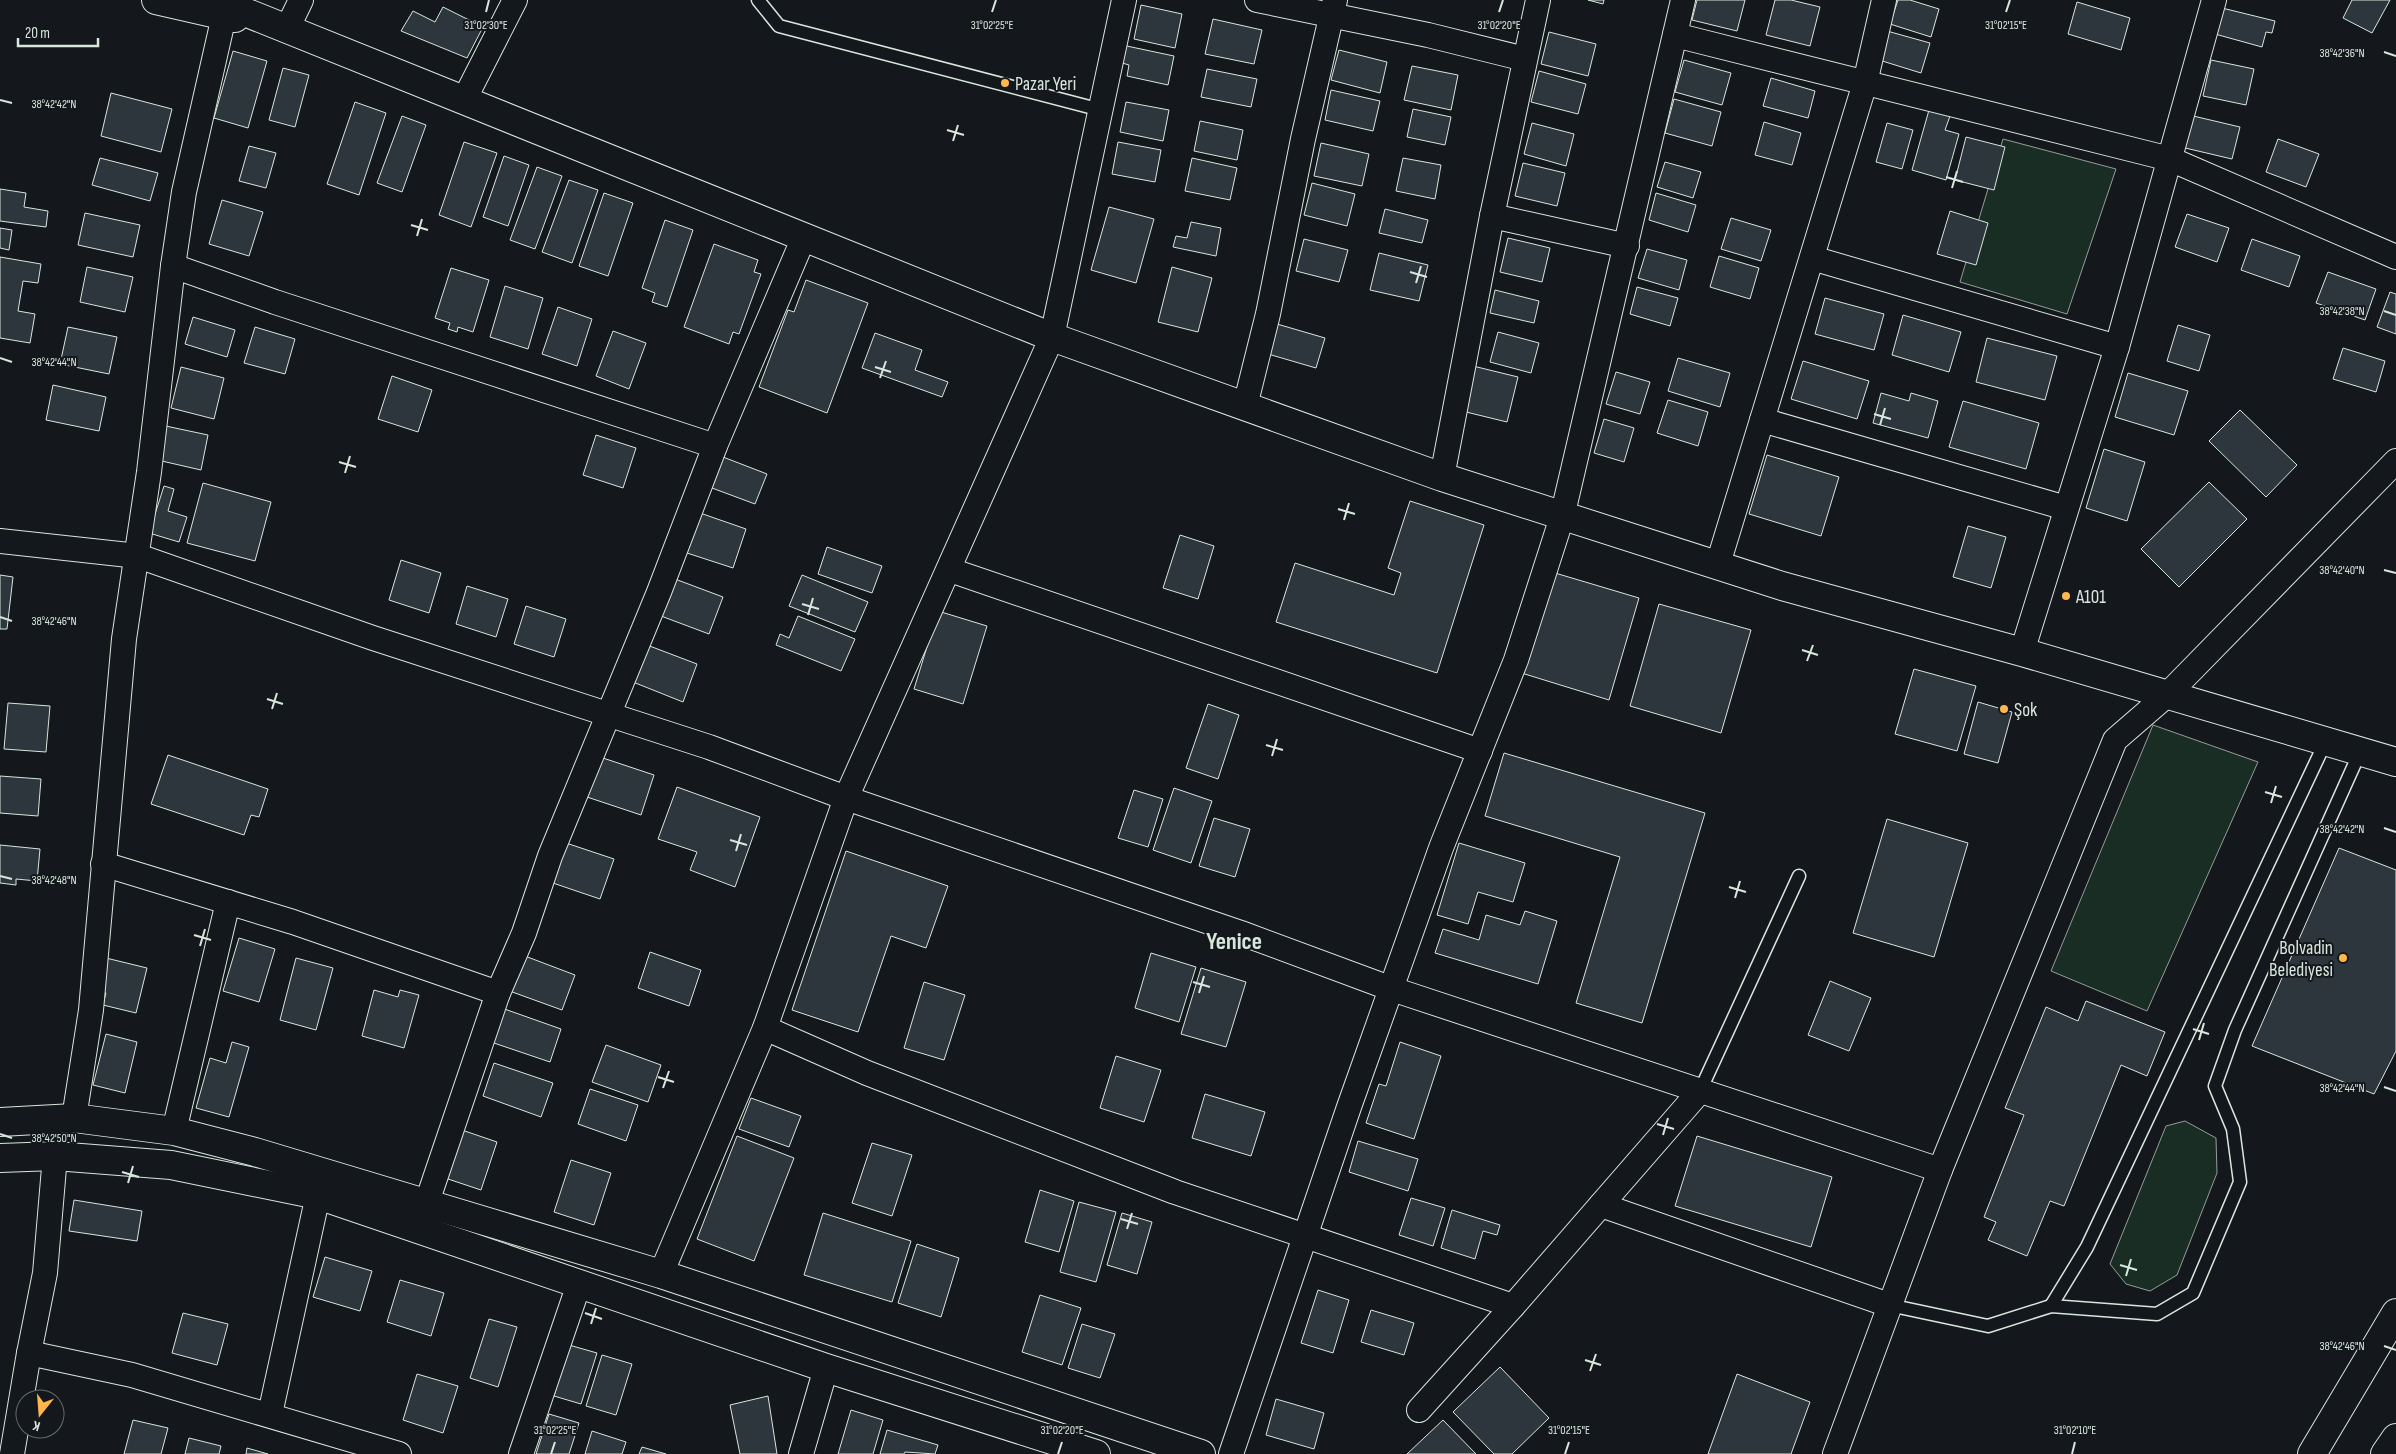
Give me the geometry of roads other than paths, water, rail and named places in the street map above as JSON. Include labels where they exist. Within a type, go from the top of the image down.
[{"type":"main road","points":[[156,0],[219,8],[287,28],[1052,338],[1442,477],[1782,586],[2022,652],[2325,743],[2396,762]]},
{"type":"main road","points":[[0,1122],[74,1118],[174,1132],[255,1152],[427,1202],[661,1274],[1201,1454]]},
{"type":"main road","points":[[0,1158],[55,1156],[171,1165],[318,1195],[826,1368],[1096,1454]]},
{"type":"main road","points":[[2312,1454],[2396,1312]]},
{"type":"main road","points":[[2385,1454],[2396,1438]]},
{"type":"street","points":[[287,28],[301,0]]},
{"type":"street","points":[[464,100],[515,0]]},
{"type":"street","points":[[661,1274],[765,1028],[846,798],[950,570],[1052,338],[1124,0]]},
{"type":"street","points":[[1257,0],[1333,8],[1428,35],[1525,59]]},
{"type":"street","points":[[1442,477],[1492,216],[1538,0]]},
{"type":"street","points":[[1231,1454],[1441,848],[1516,660],[1562,517],[1627,246],[1683,0]]},
{"type":"street","points":[[1718,564],[1865,82],[1884,0]]},
{"type":"street","points":[[2022,652],[2117,347],[2214,0]]},
{"type":"street","points":[[74,1118],[91,1010],[124,639],[138,556],[173,266],[184,192],[219,8]]},
{"type":"street","points":[[1245,406],[1268,314],[1302,139],[1333,8]]},
{"type":"street","points":[[1676,35],[2170,159],[2396,257]]},
{"type":"street","points":[[1492,216],[1627,246]]},
{"type":"street","points":[[427,1202],[498,993],[524,934],[550,856],[659,592],[715,446],[804,238]]},
{"type":"street","points":[[1812,258],[2117,347]]},
{"type":"street","points":[[173,266],[275,302],[715,446]]},
{"type":"street","points":[[1762,420],[2066,508]]},
{"type":"street","points":[[1835,1454],[1940,1170],[2115,740],[2167,695],[2396,461]]},
{"type":"street","points":[[0,541],[138,556],[373,638],[608,713],[846,798],[1082,877],[1392,989],[1940,1170]]},
{"type":"street","points":[[950,570],[1480,751]]},
{"type":"street","points":[[103,864],[379,950],[498,993]]},
{"type":"street","points":[[174,1132],[228,902]]},
{"type":"street","points":[[765,1028],[867,1073],[1174,1192],[1513,1306]]},
{"type":"street","points":[[1419,1410],[1513,1306],[1700,1091]]},
{"type":"street","points":[[12,1454],[29,1353],[46,1273],[55,1156]]},
{"type":"street","points":[[270,1414],[318,1195]]},
{"type":"street","points":[[1601,1205],[1890,1305]]},
{"type":"street","points":[[521,1454],[579,1284]]},
{"type":"street","points":[[29,1353],[132,1375],[270,1414],[399,1454]]},
{"type":"street","points":[[801,1454],[826,1368]]},
{"type":"lane","points":[[758,0],[779,26],[1101,110]]},
{"type":"lane","points":[[2051,1306],[2087,1247],[2325,743]]},
{"type":"lane","points":[[1890,1305],[1988,1326],[2051,1306],[2157,1314],[2193,1293],[2240,1182],[2233,1128],[2215,1086],[2235,1030],[2360,752]]},
{"type":"lane","points":[[1700,1091],[1799,876]]},
{"type":"place","name":"Pazar Yeri","points":[[1005,83]]},
{"type":"place","name":"A101","points":[[2066,596]]},
{"type":"place","name":"Şok","points":[[2004,709]]},
{"type":"place","name":"Bolvadin Belediyesi","points":[[2343,958]]},
{"type":"district","name":"Yenice","points":[[1234,941]]}]
